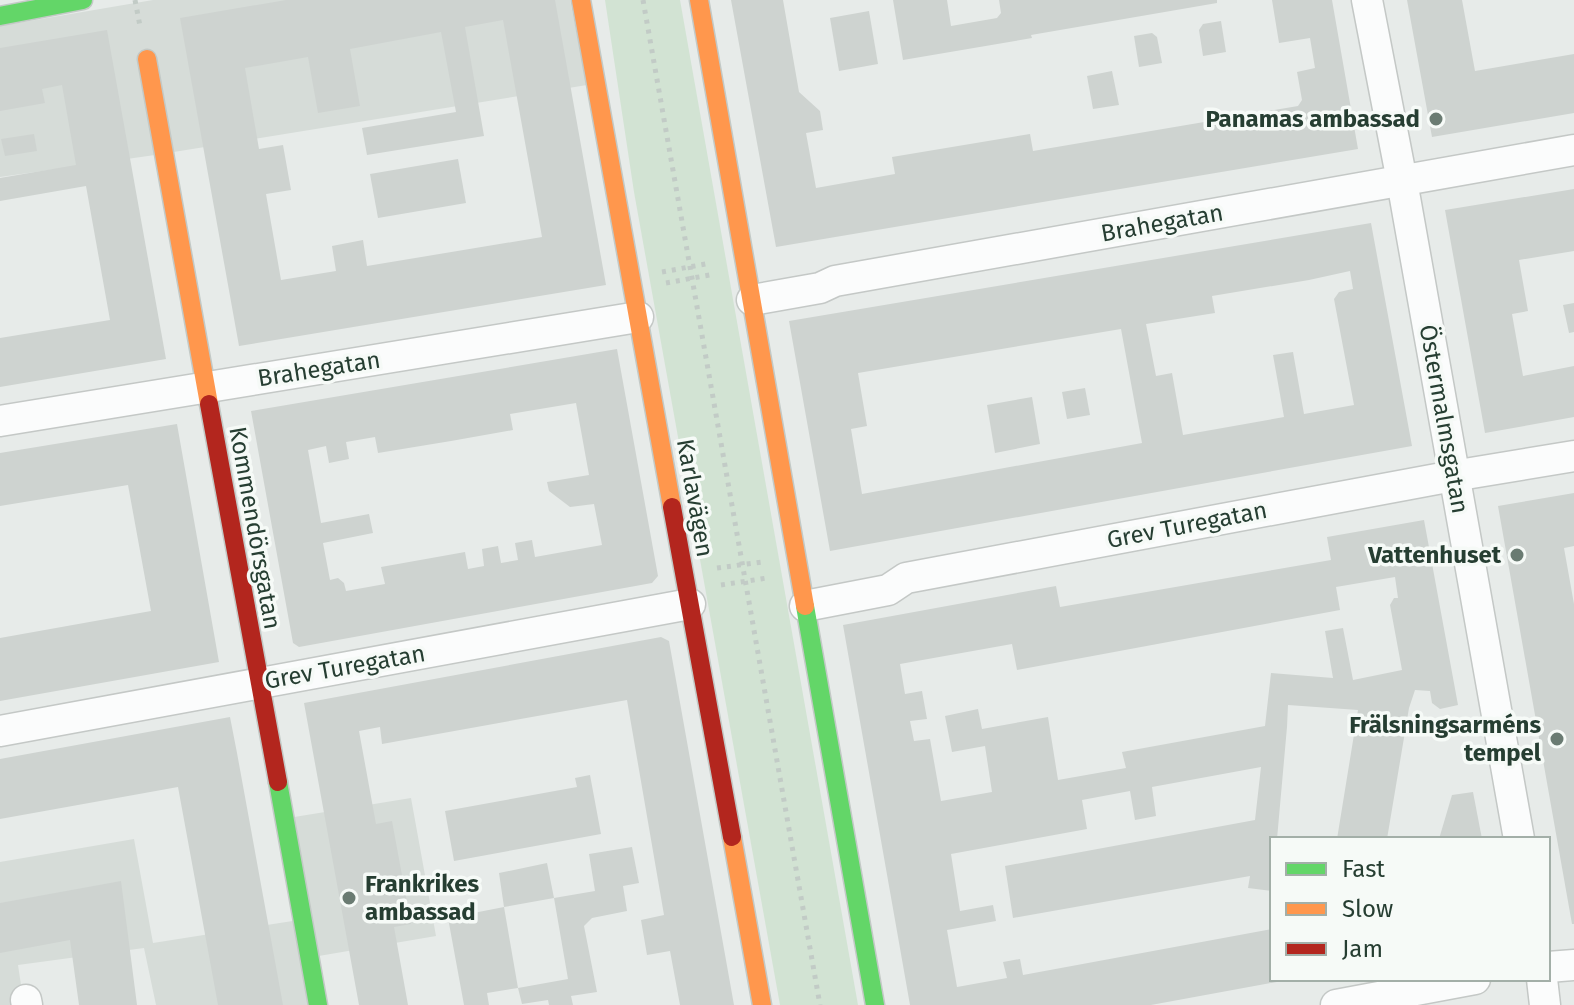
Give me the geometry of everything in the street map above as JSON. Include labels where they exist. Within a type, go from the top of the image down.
[{"type":"street","points":[[0,16],[83,0]]},
{"type":"street","name":"Karlavägen","points":[[581,0],[762,1005]]},
{"type":"street","points":[[699,0],[875,1005]]},
{"type":"street","name":"Östermalmsgatan","points":[[1367,0],[1519,837]]},
{"type":"street","name":"Kommendörsgatan","points":[[147,59],[318,1005]]},
{"type":"street","name":"Brahegatan","points":[[752,300],[820,288],[835,281],[1574,150]]},
{"type":"street","name":"Brahegatan","points":[[0,421],[638,317]]},
{"type":"street","name":"Grev Turegatan","points":[[805,606],[888,590],[906,578],[1574,456]]},
{"type":"street","name":"Grev Turegatan","points":[[0,731],[689,597]]},
{"type":"street","points":[[1550,967],[1574,965]]},
{"type":"street","points":[[1336,1005],[1464,981]]},
{"type":"street","points":[[1542,981],[1545,1005]]},
{"type":"path","name":"Karlavägen","points":[[643,0],[820,1005]]},
{"type":"path","points":[[656,273],[715,262]]},
{"type":"path","points":[[716,568],[767,562]]},
{"type":"path","points":[[689,597],[772,577]]},
{"type":"shaded area","points":[[153,0],[570,0],[587,85],[0,177],[0,26]]},
{"type":"shaded area","points":[[411,798],[436,936],[307,958],[315,1005],[156,1005],[144,948],[18,965],[24,1005],[0,1005],[0,862],[134,839],[153,943],[299,920],[282,819]]},
{"type":"green space","points":[[605,0],[680,0],[858,1005],[780,1005],[634,192]]},
{"type":"building","points":[[286,0],[555,0],[606,285],[239,346],[180,18]],"holes":[[[503,20],[542,237],[367,266],[363,240],[332,246],[336,271],[281,280],[266,194],[291,190],[283,145],[259,149],[245,68],[308,57],[318,113],[360,106],[350,49],[441,32],[456,112],[362,128],[367,155],[484,136],[465,27]]]},
{"type":"building","points":[[731,0],[783,0],[799,92],[820,111],[823,130],[806,133],[816,188],[895,174],[892,157],[1030,134],[1033,151],[1298,106],[1302,100],[1297,72],[1315,68],[1310,38],[1279,43],[1272,0],[1332,0],[1358,149],[776,247]]},
{"type":"building","points":[[893,0],[947,0],[951,26],[997,18],[1001,13],[999,0],[1217,0],[1217,3],[903,60]]},
{"type":"building","points":[[1407,0],[1462,0],[1475,71],[1574,54],[1574,113],[1432,137]]},
{"type":"building","points":[[869,11],[878,64],[839,71],[830,18]]},
{"type":"building","points":[[1221,21],[1226,52],[1203,56],[1199,30],[1203,24]]},
{"type":"building","points":[[107,30],[166,359],[0,387],[0,338],[110,320],[86,186],[0,201],[0,178],[76,165],[62,85],[42,89],[45,103],[0,111],[0,48]]},
{"type":"building","points":[[1152,33],[1157,37],[1162,63],[1139,67],[1134,36]]},
{"type":"building","points":[[1112,71],[1119,105],[1093,109],[1087,76]]},
{"type":"building","points":[[34,134],[37,151],[5,156],[1,139]]},
{"type":"building","points":[[458,159],[466,203],[378,218],[370,174]]},
{"type":"building","points":[[1574,189],[1574,251],[1519,260],[1528,311],[1512,314],[1523,376],[1574,366],[1574,417],[1485,433],[1445,210]]},
{"type":"building","points":[[1371,223],[1412,446],[830,551],[789,321]],"holes":[[[1350,271],[1353,289],[1339,292],[1334,299],[1354,405],[1304,414],[1293,352],[1273,355],[1284,417],[1183,435],[1172,373],[1156,376],[1146,324],[1215,313],[1212,296]],[[1121,329],[1142,443],[862,494],[851,429],[867,426],[858,373]]]},
{"type":"building","points":[[1574,303],[1574,332],[1569,333],[1563,305]]},
{"type":"building","points":[[617,349],[658,576],[652,583],[299,647],[293,643],[251,411]],"holes":[[[576,403],[589,475],[547,482],[549,491],[570,507],[594,504],[602,545],[535,557],[532,540],[515,543],[518,560],[501,563],[498,546],[482,549],[484,566],[468,569],[465,552],[381,567],[385,584],[346,591],[344,583],[338,578],[330,580],[323,543],[373,533],[369,514],[321,523],[308,450],[326,446],[329,463],[349,459],[346,442],[375,437],[378,453],[451,441],[513,430],[510,414]]]},
{"type":"building","points":[[1085,388],[1090,415],[1067,419],[1062,392]]},
{"type":"building","points":[[1032,397],[1040,444],[995,453],[987,405]]},
{"type":"building","points":[[177,424],[219,662],[0,701],[0,638],[151,611],[128,485],[0,506],[0,453]]},
{"type":"building","points":[[1574,493],[1574,546],[1564,548],[1574,604],[1572,924],[1498,506]]},
{"type":"building","points":[[1424,520],[1458,705],[1440,709],[1432,703],[1430,691],[1415,690],[1409,708],[1387,837],[1337,837],[1358,710],[1288,705],[1277,837],[1270,837],[1270,891],[1248,888],[1250,876],[1013,918],[1005,866],[1255,820],[1261,767],[1152,787],[1156,816],[1135,820],[1130,791],[1082,800],[1087,829],[951,854],[960,911],[993,905],[996,921],[947,930],[957,987],[1007,978],[1003,962],[1020,959],[1023,975],[1270,929],[1270,981],[1282,981],[1151,1005],[910,1005],[843,625],[1056,586],[1060,607],[1331,560],[1327,537]],"holes":[[[1395,577],[1398,598],[1394,598],[1390,605],[1402,670],[1353,680],[1343,628],[1325,631],[1333,678],[1271,673],[1265,726],[1122,752],[1126,768],[1058,780],[1048,717],[982,729],[978,709],[945,716],[952,752],[985,746],[992,792],[941,801],[930,739],[914,741],[910,721],[927,719],[922,691],[905,694],[900,664],[1012,644],[1017,670],[1340,610],[1336,587]]]},
{"type":"building","points":[[661,637],[669,641],[734,1005],[680,1005],[670,951],[647,955],[641,920],[664,915],[627,700],[382,744],[380,727],[359,731],[376,824],[392,821],[411,924],[394,927],[408,1005],[359,1005],[304,703]]},
{"type":"building","points":[[230,717],[283,1005],[218,1005],[178,787],[0,819],[0,759]]},
{"type":"building","points":[[590,775],[601,834],[454,861],[445,811],[577,787],[575,778]]},
{"type":"building","points":[[1473,792],[1482,837],[1440,837],[1452,795]]},
{"type":"building","points":[[632,847],[639,883],[623,886],[627,911],[592,918],[584,926],[597,992],[571,996],[573,1005],[549,1005],[548,1000],[522,1004],[518,988],[568,979],[554,898],[595,891],[589,854]]},
{"type":"building","points":[[547,863],[554,898],[504,907],[499,873]]},
{"type":"building","points":[[121,881],[137,1005],[79,1005],[70,940],[0,953],[0,903]]},
{"type":"building","points":[[504,907],[518,988],[487,993],[489,1005],[464,1005],[448,918]]},
{"type":"traffic: fast","points":[[0,16],[83,0]]},
{"type":"traffic: fast","points":[[805,606],[875,1005]]},
{"type":"traffic: fast","points":[[278,782],[318,1005]]},
{"type":"traffic: slow","points":[[581,0],[672,507]]},
{"type":"traffic: slow","points":[[699,0],[805,606]]},
{"type":"traffic: slow","points":[[147,59],[209,404]]},
{"type":"traffic: slow","points":[[732,837],[762,1005]]},
{"type":"traffic: jam","points":[[209,404],[278,782]]},
{"type":"traffic: jam","points":[[672,507],[732,837]]},
{"type":"place","name":"Panamas ambassad","points":[[1436,119]]},
{"type":"place","name":"Vattenhuset","points":[[1517,555]]},
{"type":"place","name":"Frälsningsarméns tempel","points":[[1557,739]]},
{"type":"place","name":"Frankrikes ambassad","points":[[349,898]]}]
